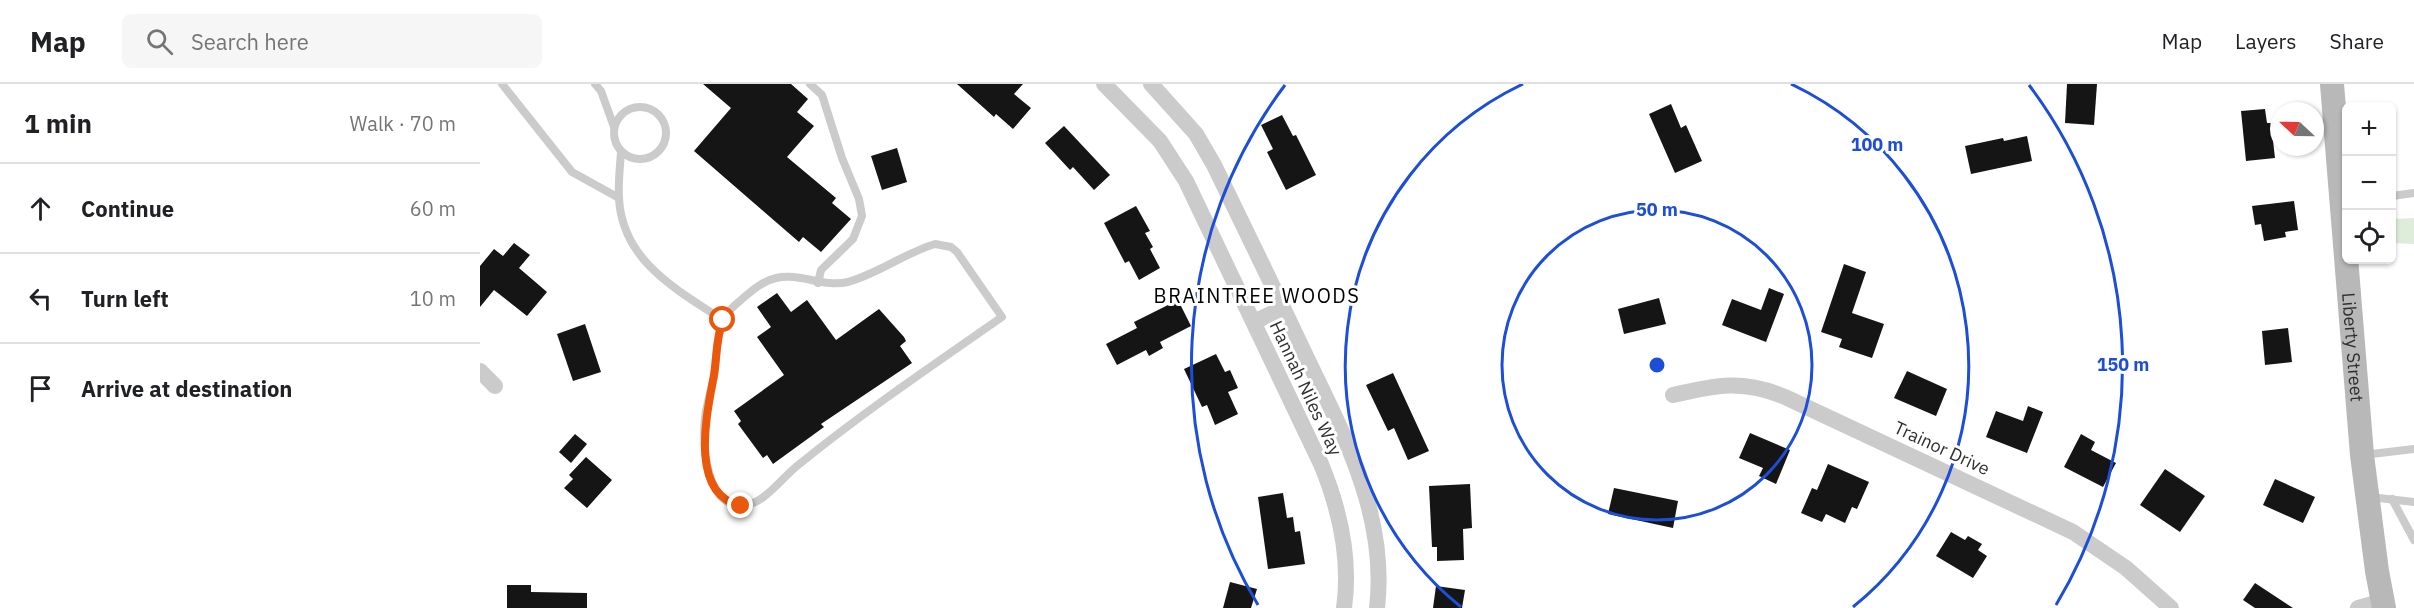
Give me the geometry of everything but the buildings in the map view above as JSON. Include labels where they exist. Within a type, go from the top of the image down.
[{"type":"main road","name":"Liberty Street","points":[[2332,84],[2342,182]]},
{"type":"main road","name":"Liberty Street","points":[[2345,210],[2362,455],[2384,605]]},
{"type":"street","name":"Hannah Niles Way","points":[[1104,84],[1149,129],[1169,153],[1185,181],[1254,322],[1332,492],[1345,556],[1344,608]]},
{"type":"street","name":"Hannah Niles Way","points":[[1151,84],[1185,120],[1205,148],[1283,308],[1363,482],[1378,552],[1377,608]]},
{"type":"street","points":[[1254,322],[1283,308]]},
{"type":"street","points":[[480,370],[495,386]]},
{"type":"street","name":"Trainor Drive","points":[[1673,395],[1728,384],[1757,387],[1778,394],[2073,532],[2126,568],[2171,608]]},
{"type":"street","points":[[2358,608],[2384,605]]},
{"type":"lane","points":[[502,84],[572,172],[619,198]]},
{"type":"lane","points":[[595,84],[601,91],[621,152],[619,198],[626,232],[644,261],[667,282],[723,320]]},
{"type":"lane","points":[[810,84],[822,95],[842,158],[859,199],[862,216],[854,239],[821,270],[818,283]]},
{"type":"lane","points":[[614,127],[623,113],[639,107],[655,111],[665,125],[665,142],[654,156],[637,160],[621,152]]},
{"type":"lane","points":[[2396,195],[2414,193]]},
{"type":"lane","points":[[944,245],[963,258],[1002,317],[806,459],[760,500],[741,506],[725,501],[714,489],[705,441],[705,417],[714,375],[718,336],[723,320],[733,307],[769,280],[786,277],[818,283],[832,284],[850,281],[926,247],[944,245]]},
{"type":"lane","points":[[2362,455],[2414,449]]},
{"type":"lane","points":[[2367,496],[2414,502]]},
{"type":"lane","points":[[2392,499],[2414,540]]},
{"type":"green space","points":[[2414,218],[2414,244],[2396,243],[2396,219]]},
{"type":"district","name":"BRAINTREE WOODS","points":[[1257,295]]},
{"type":"route","points":[[723,320],[718,336],[714,375],[705,417],[705,441],[711,483],[714,489],[725,501],[741,506]]}]
